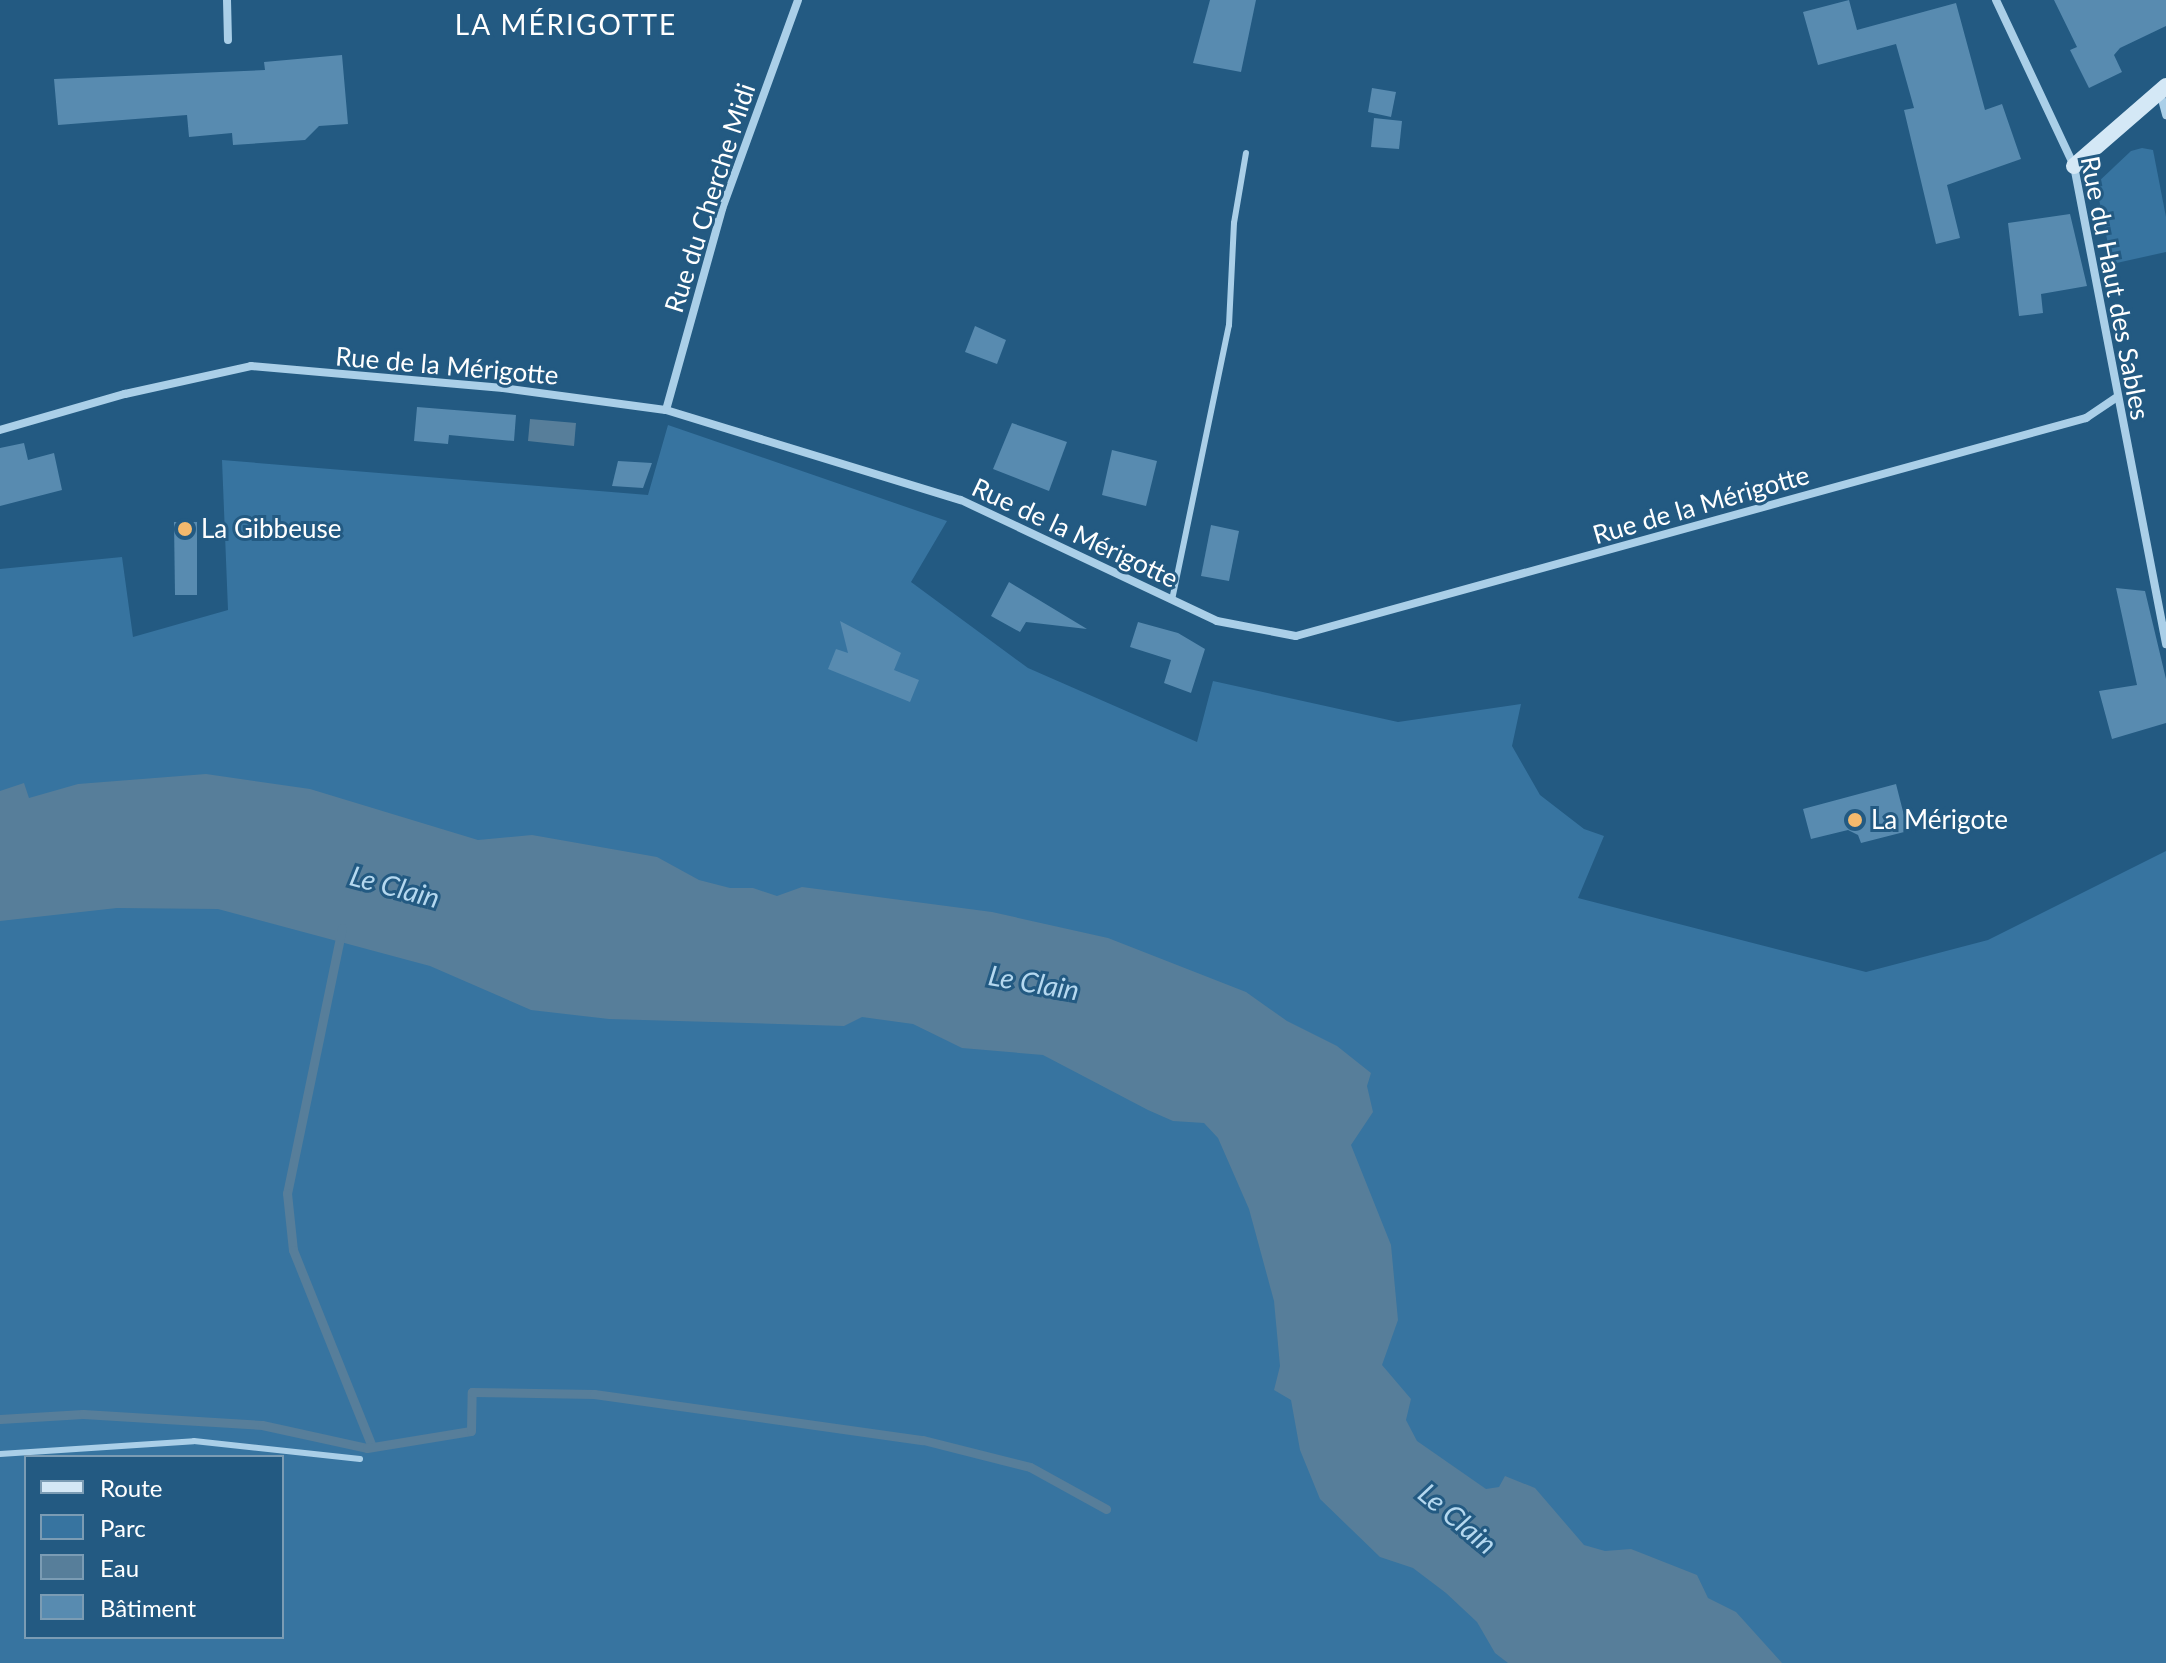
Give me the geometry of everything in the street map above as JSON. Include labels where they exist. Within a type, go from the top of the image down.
[{"type":"street","points":[[227,0],[228,40]]},
{"type":"street","name":"Rue du Cherche Midi","points":[[666,410],[722,209],[798,0]]},
{"type":"street","name":"Rue du Haut des Sables","points":[[1996,0],[2074,166],[2116,398],[2166,644]]},
{"type":"street","points":[[2074,166],[2163,89]]},
{"type":"street","points":[[2163,89],[2166,115]]},
{"type":"street","name":"Rue de la Mérigotte","points":[[0,430],[251,366],[503,388],[666,410],[961,500],[1172,600],[1250,630],[1296,636],[2086,418],[2116,398]]},
{"type":"lane","points":[[1172,600],[1229,325],[1234,223],[1246,153]]},
{"type":"lane","points":[[0,1454],[194,1441],[360,1459]]},
{"type":"green space","points":[[2142,148],[2153,150],[2166,217],[2166,252],[2112,264],[2096,184],[2131,151]]},
{"type":"green space","points":[[668,425],[947,521],[911,582],[1028,668],[1197,742],[1213,681],[1398,722],[1521,704],[1512,746],[1540,795],[1584,829],[1604,836],[1578,898],[1866,972],[1988,940],[2166,851],[2166,1663],[0,1663],[0,569],[122,557],[133,637],[228,610],[222,460],[648,495]]},
{"type":"water","points":[[530,419],[576,423],[574,446],[528,441]]},
{"type":"water","name":"Le Clain","points":[[206,774],[310,789],[478,840],[532,835],[657,857],[699,880],[730,888],[753,888],[777,896],[802,887],[992,912],[1108,938],[1246,992],[1287,1021],[1337,1046],[1371,1073],[1367,1086],[1373,1112],[1351,1145],[1391,1245],[1398,1320],[1382,1365],[1411,1399],[1406,1420],[1417,1441],[1486,1489],[1499,1487],[1505,1476],[1535,1488],[1584,1545],[1605,1551],[1631,1549],[1697,1575],[1708,1598],[1736,1612],[1782,1663],[1508,1663],[1495,1653],[1477,1622],[1446,1593],[1413,1568],[1380,1557],[1320,1499],[1300,1450],[1291,1400],[1274,1390],[1280,1366],[1274,1301],[1249,1209],[1218,1138],[1204,1123],[1173,1121],[1043,1055],[962,1048],[913,1024],[862,1017],[844,1026],[609,1019],[531,1010],[430,966],[218,909],[117,908],[0,921],[0,791],[24,783],[29,798],[78,784]]},
{"type":"building","points":[[1210,0],[1256,0],[1241,72],[1193,63]]},
{"type":"building","points":[[1849,0],[1857,30],[1956,3],[1985,110],[2002,104],[2021,159],[1947,185],[1960,238],[1936,244],[1904,110],[1914,108],[1896,44],[1818,65],[1803,12]]},
{"type":"building","points":[[2054,0],[2166,0],[2166,26],[2120,48],[2114,55],[2122,72],[2089,88],[2070,50],[2077,47]]},
{"type":"building","points":[[342,55],[348,124],[319,126],[305,140],[233,145],[232,133],[189,137],[187,115],[58,125],[54,79],[265,70],[264,62]]},
{"type":"building","points":[[1372,88],[1396,92],[1391,117],[1368,112]]},
{"type":"building","points":[[1374,118],[1402,121],[1399,149],[1371,147]]},
{"type":"building","points":[[2070,214],[2087,286],[2041,294],[2043,313],[2019,316],[2008,223]]},
{"type":"building","points":[[975,326],[1006,340],[997,364],[965,352]]},
{"type":"building","points":[[417,407],[516,415],[514,441],[449,435],[448,444],[414,441]]},
{"type":"building","points":[[1012,423],[1067,442],[1049,491],[993,469]]},
{"type":"building","points":[[24,443],[28,460],[54,453],[62,490],[0,506],[0,448]]},
{"type":"building","points":[[1112,450],[1157,461],[1146,506],[1102,495]]},
{"type":"building","points":[[618,461],[652,463],[643,488],[612,486]]},
{"type":"building","points":[[174,522],[197,522],[197,595],[175,595]]},
{"type":"building","points":[[1211,525],[1239,531],[1229,581],[1201,576]]},
{"type":"building","points":[[1009,582],[1087,629],[1026,622],[1020,632],[991,616]]},
{"type":"building","points":[[2116,588],[2145,591],[2166,679],[2166,723],[2112,739],[2099,691],[2137,685]]},
{"type":"building","points":[[840,621],[901,653],[894,670],[919,680],[910,702],[828,669],[836,649],[848,653]]},
{"type":"building","points":[[1138,622],[1178,633],[1205,649],[1191,693],[1164,683],[1171,660],[1130,647]]},
{"type":"building","name":"La Mérigote","points":[[1896,784],[1908,831],[1861,843],[1858,835],[1848,830],[1811,839],[1803,809]]},
{"type":"waterway","points":[[342,928],[287,1193],[293,1250],[372,1447]]},
{"type":"waterway","points":[[0,1419],[83,1414],[262,1425],[367,1448],[471,1431],[472,1392],[594,1394],[923,1440],[1030,1467],[1106,1509]]},
{"type":"place","name":"La Gibbeuse","points":[[185,529]]},
{"type":"place","name":"La Mérigote","points":[[1855,820]]},
{"type":"district","name":"LA MÉRIGOTTE","points":[[566,24]]}]
